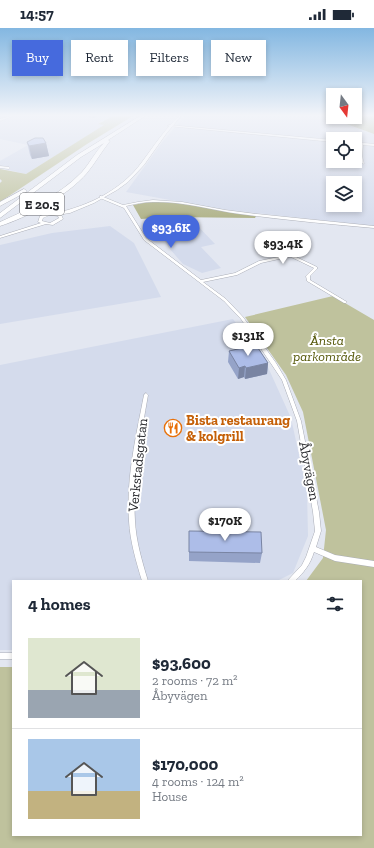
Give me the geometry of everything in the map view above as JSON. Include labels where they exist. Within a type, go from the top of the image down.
[{"type":"highway","points":[[0,210],[75,154]]},
{"type":"highway","points":[[0,216],[61,169],[83,154]]},
{"type":"highway","name":"E 20.5","points":[[56,214],[50,211],[50,208],[80,176],[97,154]]},
{"type":"highway","name":"E 20.5","points":[[0,224],[48,201],[80,176]]},
{"type":"highway","name":"E 20.5","points":[[0,204],[24,191]]},
{"type":"street","points":[[101,197],[117,188],[135,173],[149,154]]},
{"type":"street","points":[[0,167],[9,168]]},
{"type":"street","points":[[101,197],[123,206],[141,201],[165,200],[242,214],[374,227]]},
{"type":"street","name":"E 20.5","points":[[1,237],[56,222],[78,208],[101,197]]},
{"type":"street","name":"Åbyvägen","points":[[123,206],[127,209],[141,234],[150,243],[202,281],[225,300],[238,314],[274,364],[289,391],[301,429],[318,531],[313,549],[304,567],[292,580]]},
{"type":"street","name":"E 20.5","points":[[1,237],[47,214],[56,214],[78,208]]},
{"type":"street","name":"E 20.5","points":[[56,214],[61,216],[61,219]]},
{"type":"street","name":"E 20.5","points":[[41,217],[40,222],[47,224]]},
{"type":"street","points":[[202,281],[236,274],[267,260],[292,256],[316,268],[307,277],[308,280],[345,302]]},
{"type":"street","name":"Verkstadsgatan","points":[[145,580],[136,549],[132,510],[135,468],[146,395]]},
{"type":"street","points":[[313,549],[335,558],[374,564]]},
{"type":"street","points":[[0,656],[12,656]]},
{"type":"shaded area","points":[[12,154],[58,154],[26,174],[0,168],[0,161]]},
{"type":"shaded area","points":[[153,154],[326,154],[326,168],[362,168],[362,154],[374,154],[374,226],[220,209],[126,192]]},
{"type":"shaded area","points":[[193,221],[215,244],[201,247],[221,268],[202,273],[183,264],[169,248],[154,222]]},
{"type":"shaded area","points":[[110,226],[134,243],[161,297],[0,324],[0,245],[52,233]]},
{"type":"shaded area","points":[[233,319],[267,365],[291,418],[307,492],[308,536],[293,573],[279,580],[12,580],[12,650],[0,650],[0,365]]},
{"type":"green space","points":[[57,154],[72,154],[0,202],[0,183],[2,181],[0,179],[0,169],[26,174]]},
{"type":"green space","points":[[153,201],[178,203],[256,216],[255,218],[170,217],[141,219],[133,205]]},
{"type":"green space","name":"Ånsta parkområde","points":[[333,296],[374,320],[374,848],[0,848],[0,667],[12,667],[12,836],[362,836],[362,580],[307,580],[323,558],[326,530],[303,412],[286,375],[245,317]]},
{"type":"building","points":[[254,342],[268,363],[239,368],[229,351],[251,346],[249,343]]},
{"type":"building","points":[[189,531],[261,532],[262,553],[189,552]]},
{"type":"place","name":"Bista restaurang & kolgrill","points":[[173,428]]}]
